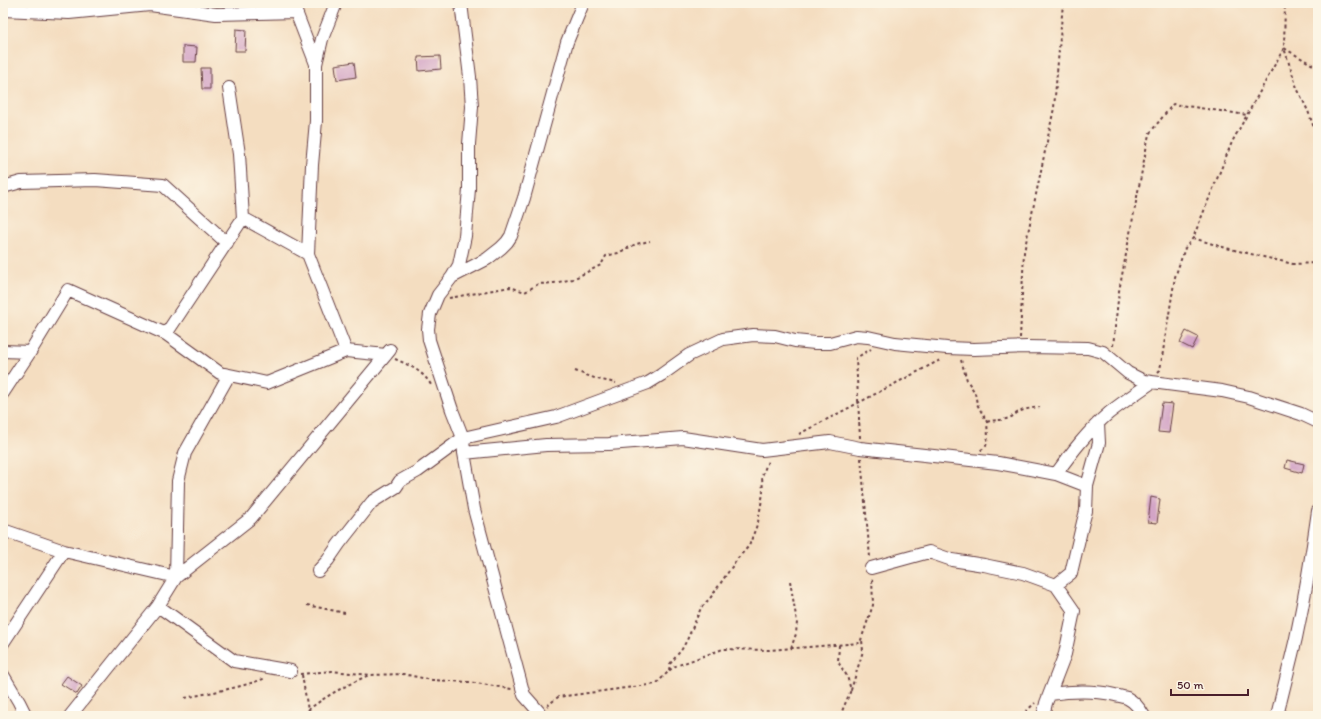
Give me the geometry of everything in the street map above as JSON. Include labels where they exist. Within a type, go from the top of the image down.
[{"type":"street","points":[[336,3],[322,39],[316,64],[316,121],[312,165],[308,254],[346,351]]},
{"type":"street","points":[[461,3],[472,107],[469,144],[469,189],[465,236],[459,265],[438,295],[430,314],[428,329],[429,340],[450,405],[463,438],[464,453],[474,509],[524,694],[539,714]]},
{"type":"street","points":[[452,277],[487,259],[501,248],[511,236],[524,198],[567,42],[583,3]]},
{"type":"street","points":[[3,10],[69,13],[150,5],[216,14],[295,8],[316,64]]},
{"type":"street","points":[[166,334],[243,218],[239,154],[229,88]]},
{"type":"street","points":[[3,187],[21,182],[95,180],[163,185],[227,243]]},
{"type":"street","points":[[243,218],[308,254]]},
{"type":"street","points":[[3,393],[68,290],[166,334],[220,373],[267,383],[346,351],[389,354]]},
{"type":"street","points":[[318,571],[372,502],[463,438],[556,417],[648,383],[690,355],[723,339],[753,335],[775,336],[795,341],[830,343],[856,336],[895,343],[961,349],[1020,347],[1088,348],[1099,350],[1136,377],[1144,381],[1222,391],[1249,397],[1301,414],[1318,422]]},
{"type":"street","points":[[3,351],[30,352]]},
{"type":"street","points":[[70,716],[158,606],[176,577],[251,518],[389,354]]},
{"type":"street","points":[[176,577],[178,482],[185,453],[229,375]]},
{"type":"street","points":[[1056,474],[1074,450],[1098,424],[1121,404],[1152,382]]},
{"type":"street","points":[[1056,585],[1071,573],[1085,517],[1088,486],[1099,443],[1098,424]]},
{"type":"street","points":[[464,453],[546,446],[609,444],[683,438],[762,450],[830,442],[860,448],[998,463],[1056,474],[1088,486]]},
{"type":"street","points":[[1277,716],[1296,640],[1312,557],[1318,511]]},
{"type":"street","points":[[3,530],[64,551],[176,577]]},
{"type":"street","points":[[3,643],[64,551]]},
{"type":"street","points":[[871,568],[929,552],[952,560],[1023,573],[1056,585],[1074,611],[1065,654],[1043,716]]},
{"type":"street","points":[[158,606],[234,661],[296,673]]},
{"type":"street","points":[[3,676],[26,716]]},
{"type":"street","points":[[1050,694],[1063,692],[1107,693],[1127,698],[1139,707],[1144,716]]},
{"type":"path","points":[[1020,347],[1024,252],[1054,108],[1063,3]]},
{"type":"path","points":[[1285,3],[1284,48],[1297,88],[1308,111],[1318,138]]},
{"type":"path","points":[[1284,48],[1318,68]]},
{"type":"path","points":[[1152,382],[1160,370],[1175,277],[1185,248],[1193,238],[1232,142],[1284,48]]},
{"type":"path","points":[[1111,359],[1119,291],[1149,134],[1173,104],[1247,115]]},
{"type":"path","points":[[1193,238],[1226,248],[1293,264],[1316,263],[1318,265]]},
{"type":"path","points":[[436,300],[510,287],[525,292],[538,284],[554,283],[573,279],[601,265],[606,256],[618,253],[636,244],[650,241]]},
{"type":"path","points":[[539,714],[558,696],[656,684],[673,667],[723,649],[769,650],[860,643],[874,605],[858,422],[856,358],[884,340]]},
{"type":"path","points":[[799,434],[961,349],[961,360],[967,380],[975,392],[978,404],[987,422],[988,437],[986,446],[971,460]]},
{"type":"path","points":[[389,354],[412,366],[428,379],[435,390]]},
{"type":"path","points":[[575,371],[597,379],[617,383]]},
{"type":"path","points":[[987,422],[1010,418],[1018,413],[1040,407]]},
{"type":"path","points":[[669,671],[670,664],[682,649],[701,608],[711,597],[738,558],[749,546],[758,522],[763,493],[762,476],[771,449]]},
{"type":"path","points":[[790,581],[797,622],[796,634],[791,648]]},
{"type":"path","points":[[307,605],[345,613]]},
{"type":"path","points":[[840,716],[851,690],[863,651],[862,639]]},
{"type":"path","points":[[839,645],[838,662],[847,676],[851,690]]},
{"type":"path","points":[[309,716],[296,673],[332,671],[370,675],[403,674],[432,680],[469,682],[513,689],[524,694]]},
{"type":"path","points":[[308,710],[322,699],[342,687],[370,675]]},
{"type":"path","points":[[185,698],[251,684],[269,676]]},
{"type":"building","points":[[236,29],[246,30],[245,51],[235,51]]},
{"type":"building","points":[[183,46],[197,47],[196,62],[183,62]]},
{"type":"building","points":[[440,56],[441,69],[419,71],[418,57]]},
{"type":"building","points":[[354,62],[356,77],[337,80],[335,65]]},
{"type":"building","points":[[201,68],[210,68],[210,89],[202,89]]},
{"type":"building","points":[[1186,331],[1198,337],[1192,349],[1180,343]]},
{"type":"building","points":[[1162,403],[1173,404],[1169,433],[1158,432]]},
{"type":"building","points":[[1287,460],[1304,464],[1302,473],[1285,468]]},
{"type":"building","points":[[1151,497],[1160,499],[1157,523],[1148,522]]},
{"type":"building","points":[[67,676],[82,686],[77,694],[61,684]]}]
